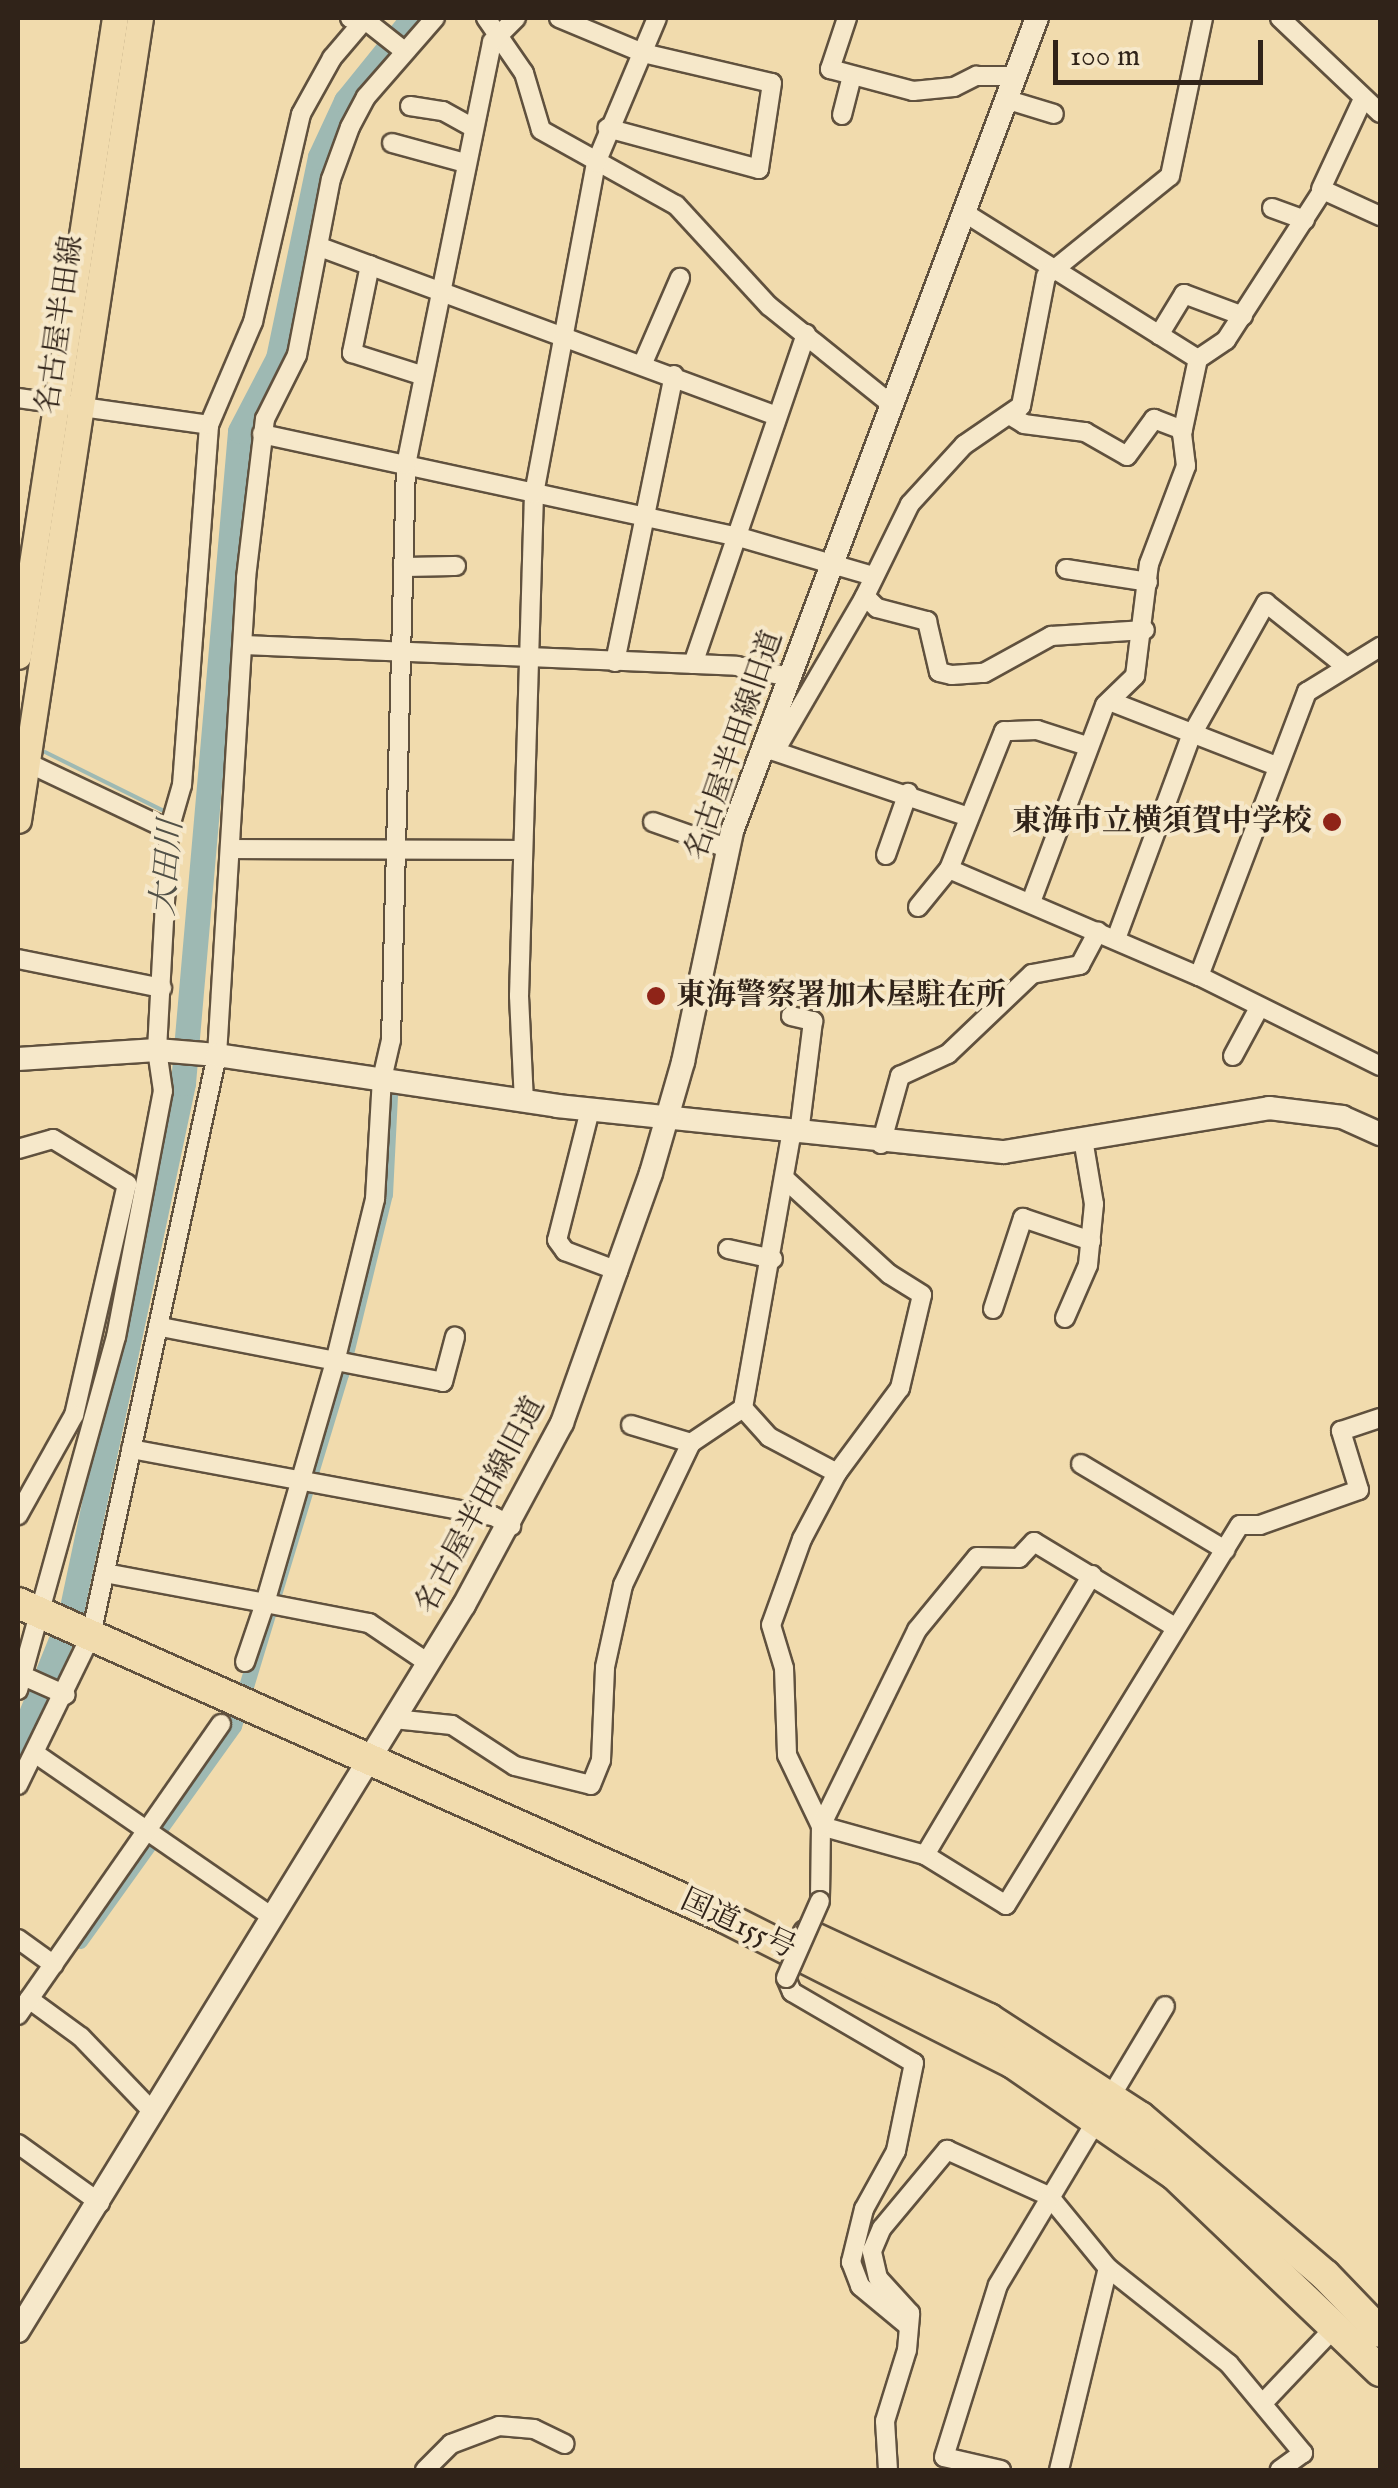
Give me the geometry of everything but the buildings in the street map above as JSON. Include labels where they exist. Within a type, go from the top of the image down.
[{"type":"highway","name":"国道155号","points":[[35,1601],[381,1740],[1106,2109],[1325,2275],[1380,2332]]},
{"type":"highway","name":"国道155号","points":[[1106,2109],[1380,2371]]},
{"type":"main road","name":"名古屋半田線","points":[[18,656],[115,18]]},
{"type":"main road","name":"名古屋半田線","points":[[18,820],[140,18]]},
{"type":"street","points":[[64,1694],[24,1685],[35,1601],[120,1318],[163,1091],[162,988],[169,830],[182,786],[209,425],[253,322],[301,114],[360,18],[404,50]]},
{"type":"street","points":[[18,1785],[64,1694],[93,1622],[161,1327],[212,1054],[232,849],[262,434],[297,355],[332,180],[350,128],[404,50],[435,18]]},
{"type":"street","points":[[486,18],[524,73],[542,130],[676,206],[769,306],[891,404]]},
{"type":"street","points":[[245,1662],[335,1362],[376,1199],[382,1079],[391,1040],[392,850],[406,465],[472,127],[498,35],[516,18]]},
{"type":"street","points":[[559,18],[643,53],[772,84],[759,169],[608,128]]},
{"type":"street","points":[[524,1102],[522,850],[534,494],[596,163],[658,18]]},
{"type":"street","points":[[847,18],[830,69],[914,91],[954,87],[976,76],[1014,76]]},
{"type":"street","points":[[968,816],[769,750],[865,596],[910,504],[964,445],[1013,416],[1021,406],[1046,276],[1170,176],[1203,18]]},
{"type":"street","points":[[1280,18],[1380,112]]},
{"type":"street","name":"名古屋半田線旧道","points":[[18,2331],[100,2203],[510,1526],[574,1394],[666,1118],[727,848],[769,750],[789,678],[965,213],[1030,20]]},
{"type":"street","points":[[842,115],[852,76]]},
{"type":"street","points":[[1321,189],[1363,99]]},
{"type":"street","points":[[1006,100],[1054,114]]},
{"type":"street","points":[[410,106],[443,111],[472,127]]},
{"type":"street","points":[[392,143],[465,164]]},
{"type":"street","points":[[1031,902],[1087,746],[1112,702],[1135,676],[1145,630],[1156,535],[1186,466],[1183,430],[1198,358],[1226,340],[1244,316],[1323,190],[1380,216]]},
{"type":"street","points":[[1272,208],[1304,220]]},
{"type":"street","points":[[965,213],[1198,358]]},
{"type":"street","points":[[320,247],[776,416]]},
{"type":"street","points":[[370,265],[352,354],[421,375]]},
{"type":"street","points":[[643,364],[680,278]]},
{"type":"street","points":[[1159,334],[1184,294],[1244,316]]},
{"type":"street","points":[[692,664],[740,537],[776,416],[806,334]]},
{"type":"street","points":[[615,662],[674,376]]},
{"type":"street","points":[[18,398],[209,425]]},
{"type":"street","points":[[1013,416],[1024,424],[1085,432],[1127,456],[1154,419],[1183,430]]},
{"type":"street","points":[[262,434],[740,537],[834,560],[873,576]]},
{"type":"street","points":[[403,566],[456,566]]},
{"type":"street","points":[[1066,569],[1148,582]]},
{"type":"street","points":[[865,596],[876,608],[927,621],[939,672],[952,676],[984,673],[1051,636],[1145,630]]},
{"type":"street","points":[[1116,939],[1190,736],[1266,604],[1344,665]]},
{"type":"street","points":[[244,644],[692,664],[789,678]]},
{"type":"street","points":[[1199,976],[1274,766],[1307,692],[1344,665],[1380,646]]},
{"type":"street","points":[[1112,702],[1274,766]]},
{"type":"street","points":[[918,907],[950,869],[1004,731],[1037,730],[1087,746]]},
{"type":"street","points":[[26,762],[169,830]]},
{"type":"street","points":[[886,855],[908,793]]},
{"type":"street","points":[[654,822],[727,848]]},
{"type":"street","points":[[232,849],[522,850]]},
{"type":"street","points":[[950,869],[1199,976],[1380,1066]]},
{"type":"street","points":[[880,1144],[900,1076],[948,1054],[1032,974],[1080,965],[1098,931]]},
{"type":"street","points":[[18,959],[162,988]]},
{"type":"street","points":[[1233,1056],[1260,1008]]},
{"type":"street","points":[[381,1740],[452,1724],[515,1766],[592,1785],[601,1760],[606,1667],[623,1585],[692,1443],[744,1408],[813,1021],[791,1016]]},
{"type":"street","points":[[18,1059],[165,1051],[212,1054],[524,1102],[880,1144],[1004,1152],[1269,1108],[1342,1117],[1380,1134]]},
{"type":"street","points":[[590,1110],[558,1240],[565,1251],[618,1271]]},
{"type":"street","points":[[18,1149],[54,1139],[127,1184],[80,1396],[18,1515]]},
{"type":"street","points":[[1066,1318],[1091,1242],[1094,1204],[1082,1139]]},
{"type":"street","points":[[784,1179],[888,1274],[922,1295],[900,1388],[837,1472],[802,1539],[771,1626],[784,1668],[786,1755],[821,1826],[820,1901],[786,1978],[792,1992],[914,2063],[896,2151],[864,2209],[850,2262],[860,2286],[908,2326]]},
{"type":"street","points":[[993,1309],[1023,1218],[1091,1242]]},
{"type":"street","points":[[728,1250],[773,1259]]},
{"type":"street","points":[[161,1327],[442,1382],[454,1337]]},
{"type":"street","points":[[744,1408],[768,1437],[837,1472]]},
{"type":"street","points":[[821,1826],[925,1855],[1006,1905],[1240,1525],[1260,1524],[1359,1490],[1341,1431],[1380,1418]]},
{"type":"street","points":[[631,1425],[692,1443]]},
{"type":"street","points":[[131,1449],[493,1516],[510,1526]]},
{"type":"street","points":[[1081,1464],[1224,1550]]},
{"type":"street","points":[[821,1826],[835,1810],[917,1630],[977,1557],[1019,1558],[1034,1542],[1176,1627]]},
{"type":"street","points":[[105,1573],[370,1623],[428,1663]]},
{"type":"street","points":[[925,1855],[1092,1575]]},
{"type":"street","points":[[18,2015],[221,1724]]},
{"type":"street","points":[[36,1754],[272,1916]]},
{"type":"street","points":[[18,1939],[54,1965]]},
{"type":"street","points":[[29,1999],[80,2037],[154,2113]]},
{"type":"street","points":[[1000,2470],[944,2457],[998,2285],[1165,2006]]},
{"type":"street","points":[[18,2144],[100,2203]]},
{"type":"street","points":[[888,2470],[886,2411],[907,2350],[908,2308],[878,2278],[872,2252],[882,2228],[917,2192],[941,2151],[1049,2196],[1108,2268],[1229,2364],[1303,2453],[1280,2470]]},
{"type":"street","points":[[1058,2470],[1108,2268]]},
{"type":"street","points":[[1262,2403],[1337,2326]]},
{"type":"street","points":[[425,2470],[450,2444],[500,2426],[534,2429],[565,2444]]},
{"type":"waterway","name":"大田川","points":[[18,1746],[70,1617],[183,1083],[240,431],[278,358],[320,157],[346,101],[413,18]]},
{"type":"waterway","points":[[45,752],[164,811]]},
{"type":"waterway","points":[[80,1941],[234,1726],[341,1374],[385,1194],[391,1075]]},
{"type":"place","name":"東海市立横須賀中学校","points":[[1332,822]]},
{"type":"place","name":"東海警察署加木屋駐在所","points":[[656,996]]}]
